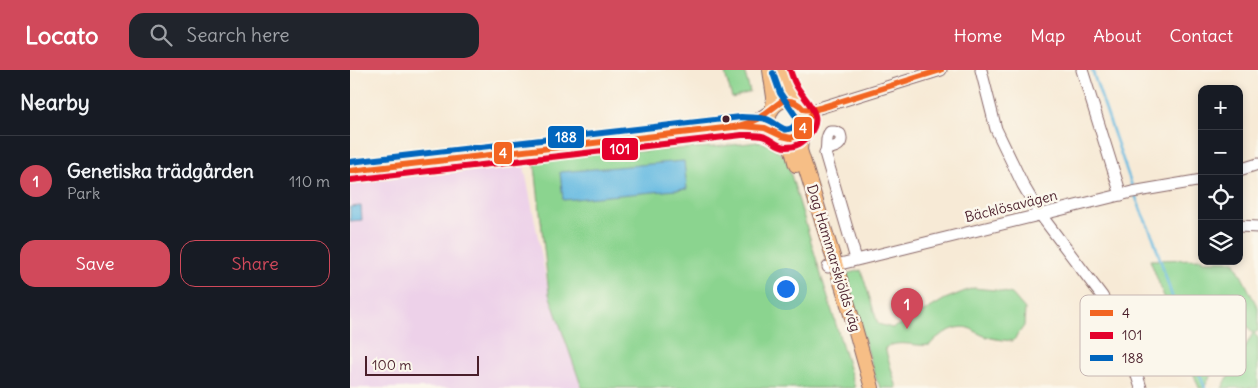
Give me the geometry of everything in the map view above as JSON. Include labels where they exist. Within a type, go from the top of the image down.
[{"type":"main road","name":"Dag Hammarskjölds väg","points":[[770,70],[774,97],[769,122],[777,135],[790,147],[853,321],[872,388]]},
{"type":"main road","points":[[781,70],[788,90],[806,115]]},
{"type":"main road","points":[[772,108],[782,101],[789,100],[795,102],[806,115]]},
{"type":"main road","name":"Dag Hammarskjölds väg","points":[[806,115],[800,150],[832,265],[863,388]]},
{"type":"main road","points":[[777,135],[786,138],[800,133],[806,115]]},
{"type":"street","points":[[806,115],[941,70]]},
{"type":"street","points":[[981,70],[996,129],[1023,185],[1040,214],[1101,295]]},
{"type":"street","points":[[1082,70],[1121,195]]},
{"type":"street","points":[[742,126],[756,120],[772,108]]},
{"type":"street","points":[[350,171],[742,126],[768,128],[777,135]]},
{"type":"street","points":[[827,149],[825,153],[856,259]]},
{"type":"street","points":[[1243,169],[1258,164]]},
{"type":"street","name":"Bäcklösavägen","points":[[832,265],[1134,191],[1198,181]]},
{"type":"street","points":[[1243,226],[1258,228]]},
{"type":"street","points":[[1137,376],[1141,388]]},
{"type":"shaded area","points":[[524,166],[549,294],[582,388],[350,388],[350,182]]},
{"type":"green space","points":[[724,70],[744,70],[750,92],[732,98]]},
{"type":"green space","points":[[758,142],[770,146],[786,158],[855,388],[582,388],[549,294],[534,157],[714,147]]},
{"type":"green space","points":[[1198,259],[1198,265],[1236,265],[1258,308],[1258,331],[1254,333],[1258,338],[1258,388],[1222,388],[1229,376],[1246,376],[1246,345],[1253,333],[1246,325],[1246,295],[1163,295],[1150,260]]},
{"type":"green space","points":[[861,270],[878,324],[892,328],[907,322],[945,299],[973,288],[1012,294],[1025,309],[1024,326],[1013,341],[989,337],[963,327],[947,332],[930,345],[890,345],[885,348],[897,388],[881,388],[876,379],[845,274]]},
{"type":"green space","points":[[1194,376],[1210,376],[1204,388],[1199,388]]},
{"type":"water","points":[[684,161],[687,189],[563,200],[560,172]]},
{"type":"water","points":[[361,206],[362,220],[350,221],[350,207]]},
{"type":"waterway","points":[[1092,70],[1133,189]]},
{"type":"waterway","points":[[1135,195],[1153,237],[1172,295]]},
{"type":"waterway","points":[[1200,376],[1205,388]]},
{"type":"transit line","name":"101","points":[[351,180],[742,135],[760,135],[780,146],[793,146],[807,138],[814,128],[815,115],[796,85],[790,70]]},
{"type":"transit line","name":"4","points":[[350,171],[742,126],[765,128],[791,138],[801,132],[807,120],[816,109],[941,70]]},
{"type":"transit line","name":"188","points":[[350,162],[741,117],[766,119],[784,129],[789,129],[795,125],[797,118],[780,93],[773,73]]},
{"type":"transit line","name":"4","points":[[735,127],[758,119],[782,101],[794,102],[803,109],[819,108],[834,104]]},
{"type":"place","name":"Genetiska trädgården","points":[[907,329]]}]
